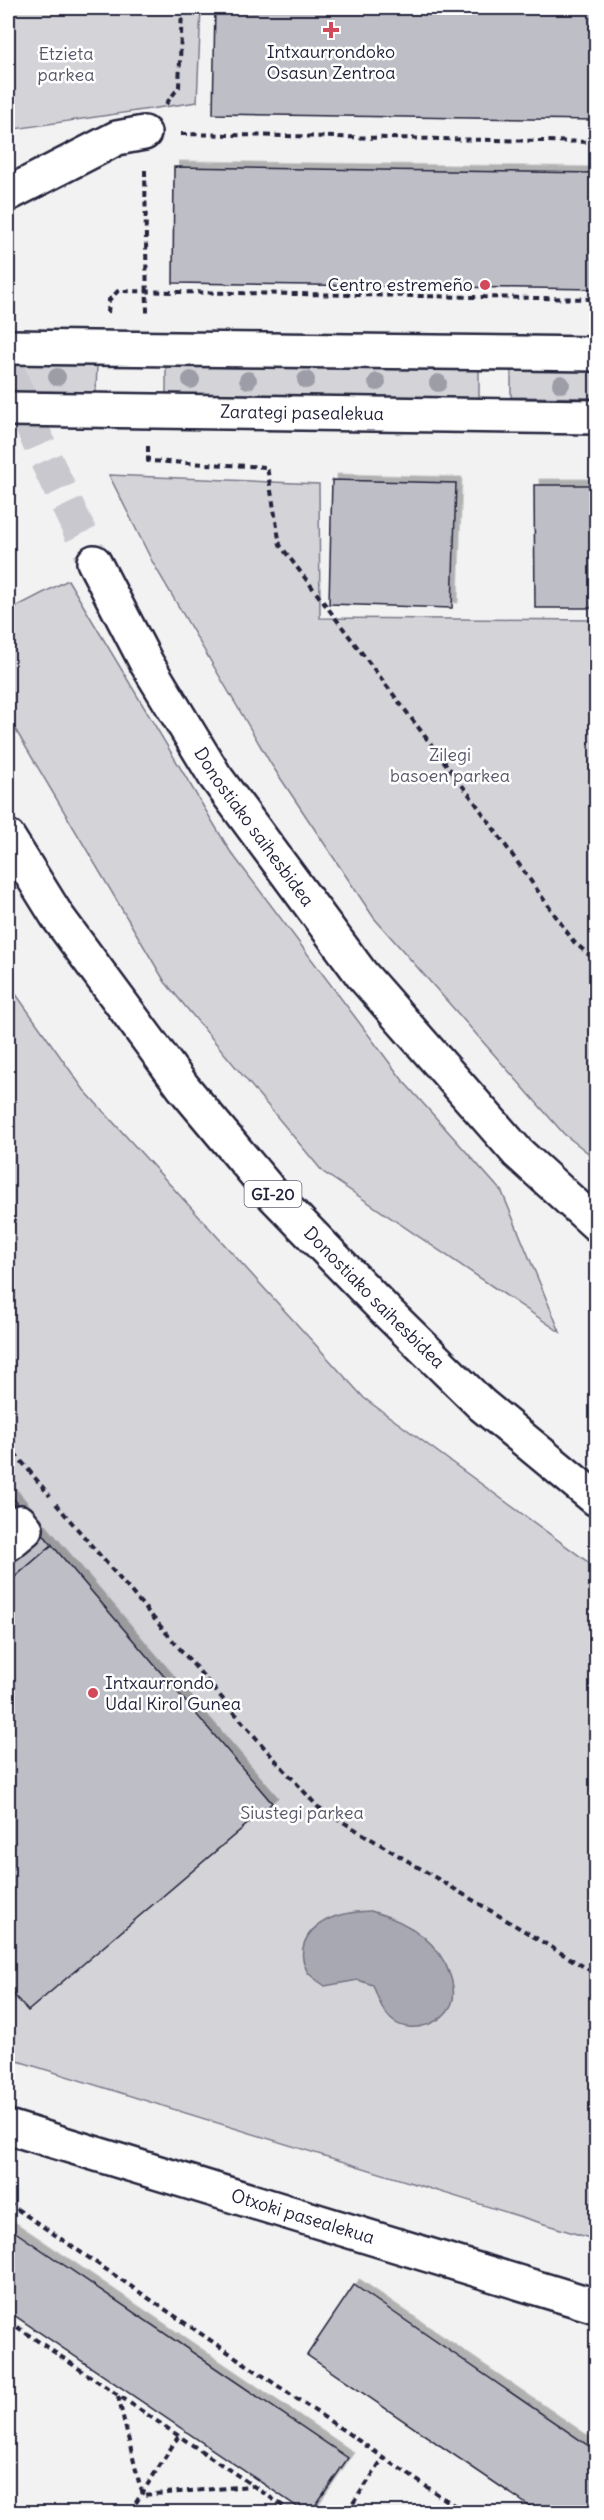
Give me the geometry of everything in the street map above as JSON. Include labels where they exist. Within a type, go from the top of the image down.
[{"type":"main road","points":[[8,194],[117,138],[144,133]]},
{"type":"main road","points":[[8,346],[597,354]]},
{"type":"main road","name":"Zarategi pasealekua","points":[[8,410],[597,417]]},
{"type":"main road","name":"Donostiako saihesbidea","points":[[94,562],[147,664],[215,776],[362,975],[518,1153],[597,1224]]},
{"type":"main road","name":"Donostiako saihesbidea","points":[[8,837],[57,916],[169,1068],[275,1197],[482,1405],[597,1499]]},
{"type":"main road","name":"Otxoki pasealekua","points":[[8,2127],[597,2306]]},
{"type":"path","points":[[146,222],[144,133],[179,87],[182,8]]},
{"type":"path","points":[[144,133],[597,142]]},
{"type":"path","points":[[147,411],[148,461],[267,466],[280,545],[474,801],[574,942],[597,961]]},
{"type":"path","points":[[8,1445],[268,1753],[318,1807],[597,1974]]},
{"type":"path","points":[[8,2203],[464,2512]]},
{"type":"path","points":[[8,2321],[292,2512]]},
{"type":"path","points":[[118,2395],[142,2495]]},
{"type":"path","points":[[130,2512],[178,2437]]},
{"type":"path","points":[[347,2512],[384,2458]]},
{"type":"path","points":[[142,2495],[252,2486]]},
{"type":"green space","name":"Etzieta parkea","points":[[8,8],[201,8],[197,102],[8,130]]},
{"type":"green space","points":[[8,364],[97,365],[96,392],[8,391]]},
{"type":"green space","points":[[166,365],[479,370],[479,399],[166,395]]},
{"type":"green space","points":[[511,370],[596,371],[596,398],[511,397]]},
{"type":"green space","name":"Zilegi basoen parkea","points":[[109,475],[319,484],[320,618],[596,620],[596,1159],[564,1134],[374,918],[271,764],[153,563]]},
{"type":"green space","points":[[68,580],[230,851],[404,1082],[502,1192],[560,1332],[323,1172],[165,982],[8,717],[8,611]]},
{"type":"green space","name":"Siustegi parkea","points":[[8,983],[84,1090],[364,1398],[596,1568],[596,2240],[8,2058]]},
{"type":"shaded area","points":[[371,1911],[396,1920],[419,1933],[438,1951],[445,1962],[452,1982],[453,2000],[448,2010],[435,2022],[417,2027],[400,2025],[386,2013],[373,1985],[358,1980],[325,1986],[307,1971],[302,1956],[303,1949],[308,1936],[318,1925],[336,1916]]},
{"type":"building","points":[[215,8],[596,8],[596,120],[213,114]]},
{"type":"building","points":[[174,167],[596,173],[596,289],[173,283]]},
{"type":"building","points":[[332,480],[456,483],[452,608],[329,604]]},
{"type":"building","points":[[534,485],[596,485],[596,608],[535,608]]},
{"type":"building","points":[[8,1492],[52,1545],[8,1583]]},
{"type":"building","name":"Intxaurrondo Udal Kirol Gunea","points":[[52,1545],[272,1803],[28,2011],[8,1988],[8,1583]]},
{"type":"building","points":[[8,2227],[348,2458],[311,2512],[305,2512],[8,2311]]},
{"type":"building","points":[[354,2285],[596,2451],[596,2512],[538,2512],[307,2355]]},
{"type":"tunnel","points":[[8,370],[45,458],[94,562]]},
{"type":"place","name":"Intxaurrondoko Osasun Zentroa","points":[[331,30]]},
{"type":"place","name":"Centro estremeño","points":[[485,285]]},
{"type":"place","name":"Intxaurrondo Udal Kirol Gunea","points":[[93,1693]]}]
